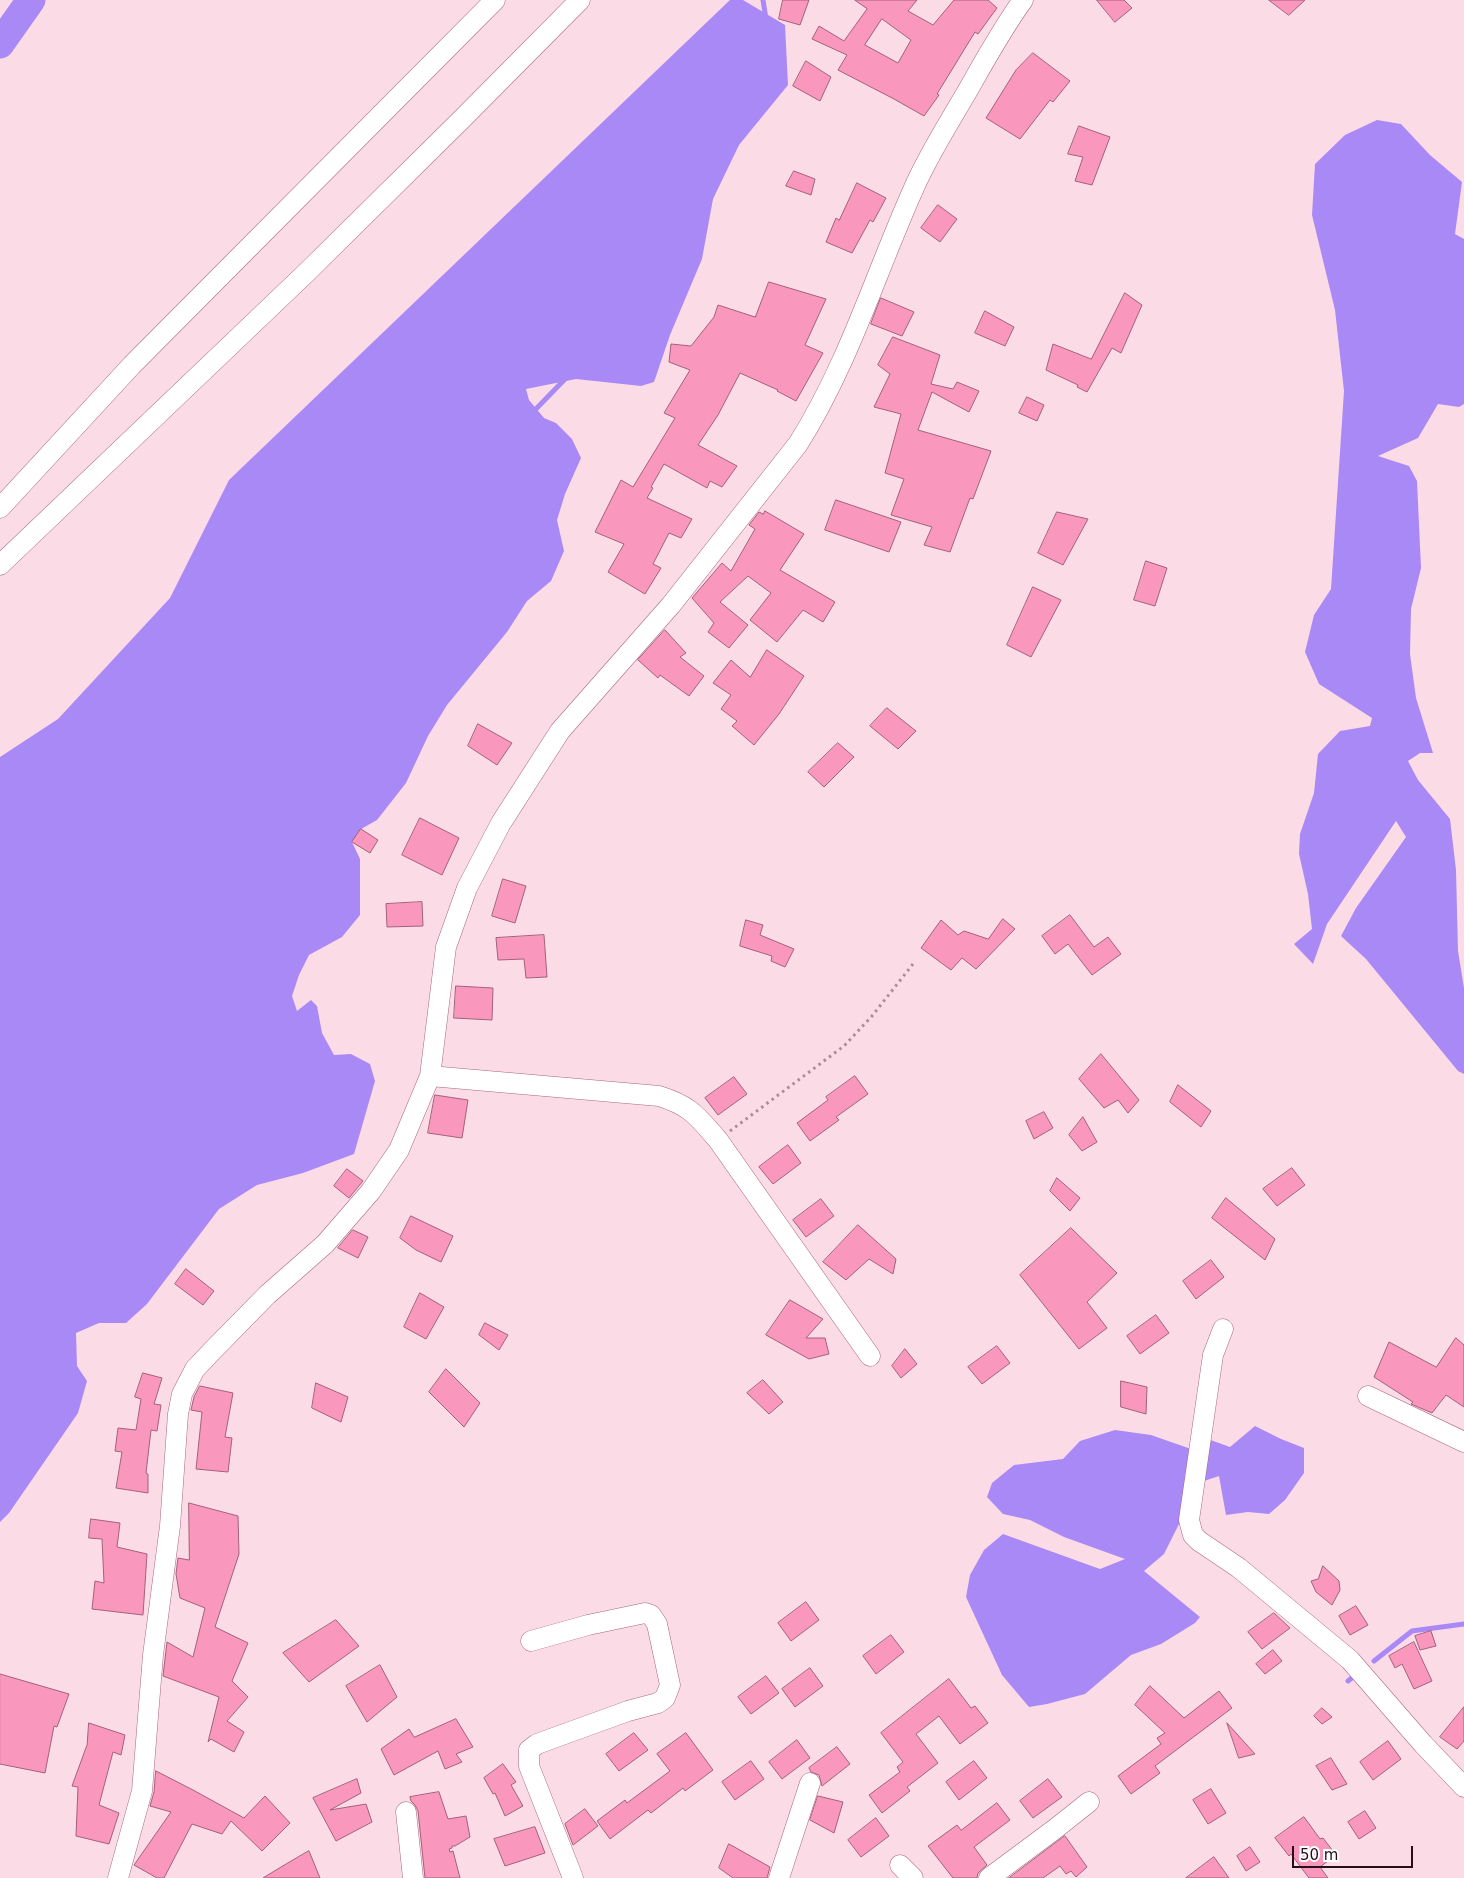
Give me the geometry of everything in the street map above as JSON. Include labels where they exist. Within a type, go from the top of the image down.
[{"type":"street","points":[[0,508],[132,365],[495,0]]},
{"type":"street","points":[[0,565],[307,272],[580,0]]},
{"type":"street","points":[[118,1878],[142,1791],[153,1654],[170,1526],[178,1414],[182,1394],[195,1369],[267,1295],[325,1244],[371,1191],[399,1150],[430,1076],[446,946],[467,888],[501,822],[560,731],[671,605],[802,438],[825,398],[855,332],[914,188],[942,133],[1008,21],[1023,0]]},
{"type":"street","points":[[430,1076],[659,1096],[678,1102],[696,1114],[718,1140],[870,1356]]},
{"type":"street","points":[[1223,1329],[1213,1355],[1191,1502],[1189,1520],[1193,1534],[1199,1541],[1239,1568],[1350,1660],[1423,1744],[1464,1787]]},
{"type":"street","points":[[1368,1396],[1464,1442]]},
{"type":"street","points":[[531,1641],[588,1625],[646,1614],[652,1615],[657,1624],[670,1685],[665,1698],[658,1703],[628,1711],[545,1741],[528,1750],[529,1766],[573,1878]]},
{"type":"street","points":[[778,1878],[810,1783]]},
{"type":"street","points":[[989,1878],[1055,1830],[1089,1802]]},
{"type":"street","points":[[406,1812],[413,1878]]},
{"type":"path","points":[[718,1140],[844,1046],[872,1016],[913,964]]},
{"type":"shaded area","points":[[730,0],[743,0],[785,25],[788,85],[739,145],[713,199],[702,259],[670,335],[654,382],[641,386],[576,379],[526,389],[529,400],[544,418],[556,423],[572,439],[581,458],[565,494],[557,520],[564,551],[551,581],[527,601],[507,632],[447,705],[428,736],[406,783],[377,820],[361,829],[352,842],[360,859],[360,915],[342,937],[309,955],[299,975],[292,996],[297,1011],[311,1000],[317,1006],[322,1033],[334,1055],[351,1054],[370,1064],[375,1081],[354,1154],[303,1173],[257,1185],[219,1209],[147,1304],[126,1323],[99,1323],[76,1333],[77,1366],[87,1381],[78,1413],[9,1513],[0,1522],[0,757],[58,719],[170,598],[229,480]]},
{"type":"shaded area","points":[[1377,120],[1401,124],[1430,155],[1462,182],[1455,234],[1464,239],[1464,404],[1459,407],[1438,404],[1418,438],[1378,456],[1409,466],[1417,481],[1421,568],[1411,609],[1410,654],[1416,698],[1433,753],[1420,753],[1408,761],[1418,780],[1450,819],[1456,870],[1458,951],[1464,988],[1464,1074],[1458,1071],[1366,959],[1341,936],[1356,908],[1406,837],[1396,821],[1327,924],[1313,964],[1294,944],[1312,929],[1308,894],[1299,854],[1300,834],[1314,793],[1318,754],[1340,731],[1370,726],[1372,718],[1319,684],[1305,652],[1314,615],[1331,589],[1344,391],[1335,310],[1312,215],[1315,164],[1345,135]]},
{"type":"shaded area","points":[[1255,1426],[1304,1448],[1304,1473],[1285,1500],[1269,1514],[1248,1512],[1226,1515],[1219,1476],[1195,1484],[1183,1516],[1164,1554],[1144,1571],[1200,1617],[1195,1623],[1161,1644],[1131,1655],[1085,1694],[1029,1707],[1002,1675],[966,1597],[970,1575],[984,1550],[1003,1534],[1100,1569],[1125,1559],[1064,1537],[1030,1520],[1003,1514],[987,1497],[992,1483],[1014,1465],[1063,1459],[1080,1441],[1115,1430],[1151,1435],[1191,1449],[1205,1438],[1230,1447]]},
{"type":"building","points":[[783,0],[809,0],[800,25],[779,19]]},
{"type":"building","points":[[855,0],[917,0],[908,11],[933,25],[954,0],[988,0],[997,8],[978,34],[975,32],[937,94],[939,95],[924,116],[838,70],[847,55],[812,39],[819,26],[844,41],[867,9]],"holes":[[[882,19],[911,40],[898,63],[865,45]]]},
{"type":"building","points":[[1097,0],[1124,0],[1132,8],[1115,22]]},
{"type":"building","points":[[1269,0],[1305,0],[1289,15]]},
{"type":"building","points":[[1033,53],[1070,81],[1053,102],[1050,100],[1020,139],[986,118],[1016,70]]},
{"type":"building","points":[[806,61],[831,77],[820,101],[793,86]]},
{"type":"building","points":[[1079,126],[1110,137],[1092,185],[1075,181],[1083,157],[1068,154]]},
{"type":"building","points":[[794,171],[815,179],[811,195],[786,186]]},
{"type":"building","points":[[857,183],[886,198],[873,222],[870,220],[852,253],[826,242],[836,218],[839,220]]},
{"type":"building","points":[[938,205],[957,219],[940,242],[921,228]]},
{"type":"building","points":[[769,282],[826,299],[805,345],[823,353],[796,401],[778,390],[740,373],[718,415],[698,445],[737,466],[722,487],[710,481],[707,488],[664,464],[647,498],[692,519],[681,538],[669,533],[653,564],[661,568],[645,594],[608,572],[624,544],[595,532],[621,480],[633,487],[675,418],[664,413],[690,370],[669,362],[671,344],[691,346],[714,317],[718,305],[755,317]]},
{"type":"building","points":[[1125,293],[1142,305],[1121,353],[1112,348],[1087,392],[1077,387],[1078,385],[1046,370],[1053,344],[1091,359]]},
{"type":"building","points":[[881,298],[914,312],[902,336],[871,324]]},
{"type":"building","points":[[985,311],[1014,327],[1005,346],[975,333]]},
{"type":"building","points":[[893,337],[940,355],[931,384],[953,389],[957,382],[979,391],[969,412],[932,392],[918,430],[991,451],[973,499],[970,498],[950,552],[924,545],[932,527],[891,515],[904,479],[885,473],[901,414],[874,407],[890,374],[878,365]]},
{"type":"building","points":[[1027,397],[1044,405],[1037,421],[1019,413]]},
{"type":"building","points":[[836,500],[901,522],[889,552],[825,530]]},
{"type":"building","points":[[765,511],[804,534],[780,570],[835,602],[823,622],[803,610],[777,642],[750,620],[771,593],[748,576],[720,602],[748,625],[729,648],[708,632],[714,623],[692,598],[722,563],[731,571],[755,529],[749,525],[759,512],[763,514]]},
{"type":"building","points":[[1057,512],[1088,519],[1063,565],[1038,553]]},
{"type":"building","points":[[1146,561],[1167,568],[1155,606],[1134,600]]},
{"type":"building","points":[[1033,587],[1061,600],[1031,657],[1007,645]]},
{"type":"building","points":[[665,630],[686,653],[680,657],[704,676],[689,696],[660,675],[658,678],[638,660]]},
{"type":"building","points":[[767,650],[804,676],[779,714],[754,745],[732,726],[737,721],[721,709],[731,695],[713,683],[731,660],[750,677]]},
{"type":"building","points":[[887,708],[916,731],[898,749],[870,726]]},
{"type":"building","points":[[478,724],[512,743],[497,765],[468,746]]},
{"type":"building","points":[[838,743],[854,757],[824,787],[808,772]]},
{"type":"building","points":[[420,818],[459,838],[442,875],[402,855]]},
{"type":"building","points":[[361,829],[378,840],[370,853],[352,842]]},
{"type":"building","points":[[503,879],[526,886],[515,923],[492,916]]},
{"type":"building","points":[[422,902],[423,926],[387,927],[386,904]]},
{"type":"building","points":[[1070,915],[1094,947],[1108,937],[1121,954],[1092,975],[1068,944],[1055,954],[1042,936]]},
{"type":"building","points":[[1003,919],[1015,929],[976,969],[962,958],[951,970],[921,948],[941,920],[958,935],[964,931],[988,939]]},
{"type":"building","points":[[746,920],[763,925],[760,935],[794,949],[785,967],[771,961],[772,956],[740,946]]},
{"type":"building","points":[[544,935],[547,977],[526,978],[524,959],[498,960],[496,938]]},
{"type":"building","points":[[456,986],[493,988],[492,1020],[454,1018]]},
{"type":"building","points":[[1101,1054],[1139,1100],[1128,1113],[1118,1100],[1104,1108],[1079,1079]]},
{"type":"building","points":[[855,1076],[868,1094],[836,1117],[839,1120],[810,1141],[797,1123],[828,1100],[826,1097]]},
{"type":"building","points":[[734,1077],[747,1094],[718,1115],[705,1098]]},
{"type":"building","points":[[1178,1085],[1211,1111],[1201,1127],[1170,1102]]},
{"type":"building","points":[[435,1095],[468,1100],[462,1138],[428,1133]]},
{"type":"building","points":[[1044,1112],[1053,1128],[1034,1139],[1026,1121]]},
{"type":"building","points":[[1083,1117],[1097,1142],[1082,1151],[1069,1135]]},
{"type":"building","points":[[788,1145],[801,1163],[773,1184],[759,1167]]},
{"type":"building","points":[[1292,1168],[1305,1185],[1277,1206],[1263,1189]]},
{"type":"building","points":[[347,1169],[363,1181],[349,1198],[334,1186]]},
{"type":"building","points":[[1057,1178],[1080,1198],[1070,1211],[1050,1191]]},
{"type":"building","points":[[1226,1198],[1275,1239],[1265,1260],[1212,1218]]},
{"type":"building","points":[[821,1199],[834,1216],[806,1237],[793,1220]]},
{"type":"building","points":[[411,1216],[453,1236],[441,1262],[416,1250],[400,1238]]},
{"type":"building","points":[[858,1225],[896,1259],[893,1274],[869,1259],[846,1280],[823,1262]]},
{"type":"building","points":[[1071,1228],[1117,1273],[1087,1302],[1107,1328],[1079,1349],[1020,1275]]},
{"type":"building","points":[[353,1230],[368,1237],[358,1258],[338,1248]]},
{"type":"building","points":[[1211,1260],[1224,1277],[1196,1299],[1183,1281]]},
{"type":"building","points":[[186,1269],[214,1291],[203,1305],[175,1284]]},
{"type":"building","points":[[420,1293],[444,1307],[426,1339],[404,1327]]},
{"type":"building","points":[[790,1300],[823,1319],[806,1338],[825,1338],[829,1354],[809,1359],[766,1335]]},
{"type":"building","points":[[1156,1315],[1169,1333],[1140,1354],[1127,1336]]},
{"type":"building","points":[[485,1323],[508,1335],[499,1350],[479,1335]]},
{"type":"building","points":[[1456,1338],[1464,1345],[1464,1407],[1446,1395],[1432,1413],[1411,1404],[1413,1402],[1374,1377],[1389,1342],[1436,1367]]},
{"type":"building","points":[[997,1346],[1010,1363],[982,1384],[968,1367]]},
{"type":"building","points":[[905,1349],[917,1364],[901,1378],[892,1366]]},
{"type":"building","points":[[446,1369],[480,1403],[464,1427],[429,1392]]},
{"type":"building","points":[[143,1373],[162,1378],[154,1404],[161,1405],[157,1431],[151,1430],[146,1473],[148,1474],[148,1493],[116,1488],[122,1452],[115,1451],[118,1428],[136,1430],[141,1399],[135,1397]]},
{"type":"building","points":[[763,1380],[783,1402],[769,1414],[747,1393]]},
{"type":"building","points":[[1121,1381],[1147,1387],[1146,1414],[1121,1407]]},
{"type":"building","points":[[316,1383],[348,1397],[341,1422],[312,1408]]},
{"type":"building","points":[[200,1386],[233,1393],[225,1437],[232,1438],[228,1472],[196,1469],[202,1412],[191,1410],[194,1397]]},
{"type":"building","points":[[189,1503],[238,1516],[239,1554],[215,1627],[248,1643],[232,1681],[248,1697],[227,1721],[244,1732],[234,1752],[211,1739],[208,1742],[219,1697],[163,1676],[167,1642],[193,1657],[205,1608],[180,1598],[176,1574],[178,1558],[189,1560]]},
{"type":"building","points":[[91,1519],[120,1523],[117,1547],[147,1554],[143,1615],[92,1609],[95,1581],[104,1583],[102,1539],[89,1538]]},
{"type":"building","points":[[1323,1566],[1339,1581],[1340,1590],[1332,1605],[1316,1592],[1311,1581],[1318,1579]]},
{"type":"building","points":[[806,1602],[819,1620],[791,1641],[778,1623]]},
{"type":"building","points":[[1356,1606],[1368,1625],[1350,1635],[1339,1616]]},
{"type":"building","points":[[1274,1613],[1290,1628],[1262,1649],[1248,1632]]},
{"type":"building","points":[[336,1620],[359,1646],[309,1682],[283,1653]]},
{"type":"building","points":[[1431,1631],[1436,1646],[1420,1650],[1415,1636]]},
{"type":"building","points":[[891,1635],[904,1652],[876,1674],[863,1656]]},
{"type":"building","points":[[1414,1642],[1432,1681],[1414,1689],[1402,1664],[1395,1668],[1389,1656]]},
{"type":"building","points":[[1273,1650],[1282,1661],[1265,1674],[1256,1664]]},
{"type":"building","points":[[380,1665],[397,1697],[367,1722],[346,1686]]},
{"type":"building","points":[[810,1668],[823,1686],[795,1707],[782,1689]]},
{"type":"building","points":[[0,1674],[69,1694],[57,1727],[54,1726],[45,1773],[0,1764]]},
{"type":"building","points":[[766,1676],[779,1693],[751,1714],[738,1697]]},
{"type":"building","points":[[949,1679],[971,1708],[975,1706],[988,1723],[960,1744],[939,1716],[916,1734],[938,1763],[907,1787],[910,1791],[882,1813],[869,1795],[900,1772],[897,1767],[903,1762],[881,1733]]},
{"type":"building","points":[[1150,1686],[1184,1718],[1219,1691],[1232,1708],[1155,1766],[1160,1773],[1131,1794],[1118,1776],[1161,1744],[1157,1738],[1165,1733],[1135,1705]]},
{"type":"building","points":[[1464,1707],[1464,1741],[1457,1749],[1440,1737]]},
{"type":"building","points":[[1322,1708],[1332,1717],[1322,1724],[1314,1716]]},
{"type":"building","points":[[456,1719],[473,1747],[456,1754],[462,1762],[445,1769],[438,1751],[394,1775],[381,1749],[409,1729],[414,1737]]},
{"type":"building","points":[[89,1723],[125,1735],[121,1755],[113,1752],[99,1805],[119,1813],[109,1844],[76,1836],[78,1787],[72,1786],[87,1745]]},
{"type":"building","points":[[1227,1723],[1255,1754],[1239,1758]]},
{"type":"building","points":[[634,1733],[648,1750],[619,1771],[606,1754]]},
{"type":"building","points":[[686,1733],[713,1770],[685,1791],[683,1788],[651,1813],[648,1810],[610,1839],[597,1821],[625,1800],[627,1803],[670,1771],[657,1754]]},
{"type":"building","points":[[797,1740],[810,1758],[782,1779],[769,1762]]},
{"type":"building","points":[[1388,1741],[1401,1759],[1373,1780],[1360,1762]]},
{"type":"building","points":[[837,1747],[850,1764],[822,1786],[819,1775],[811,1772],[809,1768]]},
{"type":"building","points":[[1331,1758],[1347,1784],[1332,1790],[1316,1766]]},
{"type":"building","points":[[751,1761],[764,1779],[735,1800],[722,1782]]},
{"type":"building","points":[[974,1761],[987,1778],[959,1800],[946,1782]]},
{"type":"building","points":[[503,1764],[516,1782],[511,1785],[523,1806],[505,1816],[495,1793],[493,1794],[484,1778]]},
{"type":"building","points":[[156,1771],[244,1818],[265,1796],[290,1823],[262,1851],[231,1821],[222,1834],[192,1824],[164,1878],[157,1878],[134,1865],[171,1812],[150,1806],[154,1792]]},
{"type":"building","points":[[357,1779],[361,1793],[330,1810],[366,1804],[372,1822],[336,1841],[313,1798]]},
{"type":"building","points":[[1048,1779],[1062,1797],[1033,1818],[1020,1801]]},
{"type":"building","points":[[1211,1789],[1226,1813],[1208,1824],[1193,1800]]},
{"type":"building","points":[[439,1792],[448,1819],[466,1816],[470,1837],[449,1849],[450,1852],[453,1851],[460,1878],[425,1878],[418,1811],[410,1797]]},
{"type":"building","points":[[818,1796],[843,1802],[834,1833],[810,1820]]},
{"type":"building","points":[[997,1803],[1010,1820],[974,1847],[987,1865],[978,1873],[977,1878],[953,1878],[928,1846],[957,1825],[961,1830]]},
{"type":"building","points":[[585,1809],[598,1826],[573,1845],[565,1824]]},
{"type":"building","points":[[1365,1811],[1376,1828],[1359,1839],[1348,1822]]},
{"type":"building","points":[[1304,1817],[1320,1839],[1323,1838],[1336,1855],[1320,1867],[1328,1878],[1309,1878],[1291,1854],[1289,1856],[1275,1838]]},
{"type":"building","points":[[876,1818],[889,1836],[861,1857],[848,1840]]},
{"type":"building","points":[[535,1827],[545,1853],[505,1866],[494,1839]]},
{"type":"building","points":[[1065,1836],[1087,1867],[1076,1877],[1071,1871],[1066,1874],[1060,1866],[1043,1878],[1009,1878]]},
{"type":"building","points":[[729,1844],[770,1867],[767,1878],[733,1878],[719,1868]]},
{"type":"building","points":[[1250,1847],[1260,1862],[1246,1871],[1237,1856]]},
{"type":"building","points":[[309,1851],[320,1878],[263,1878],[286,1864]]},
{"type":"building","points":[[1214,1857],[1229,1878],[1186,1878]]},
{"type":"waterway","points":[[0,44],[31,0]]},
{"type":"waterway","points":[[763,0],[766,19]]},
{"type":"waterway","points":[[533,412],[567,377]]},
{"type":"waterway","points":[[1374,1661],[1412,1631],[1464,1624]]},
{"type":"waterway","points":[[1348,1681],[1353,1677]]}]
